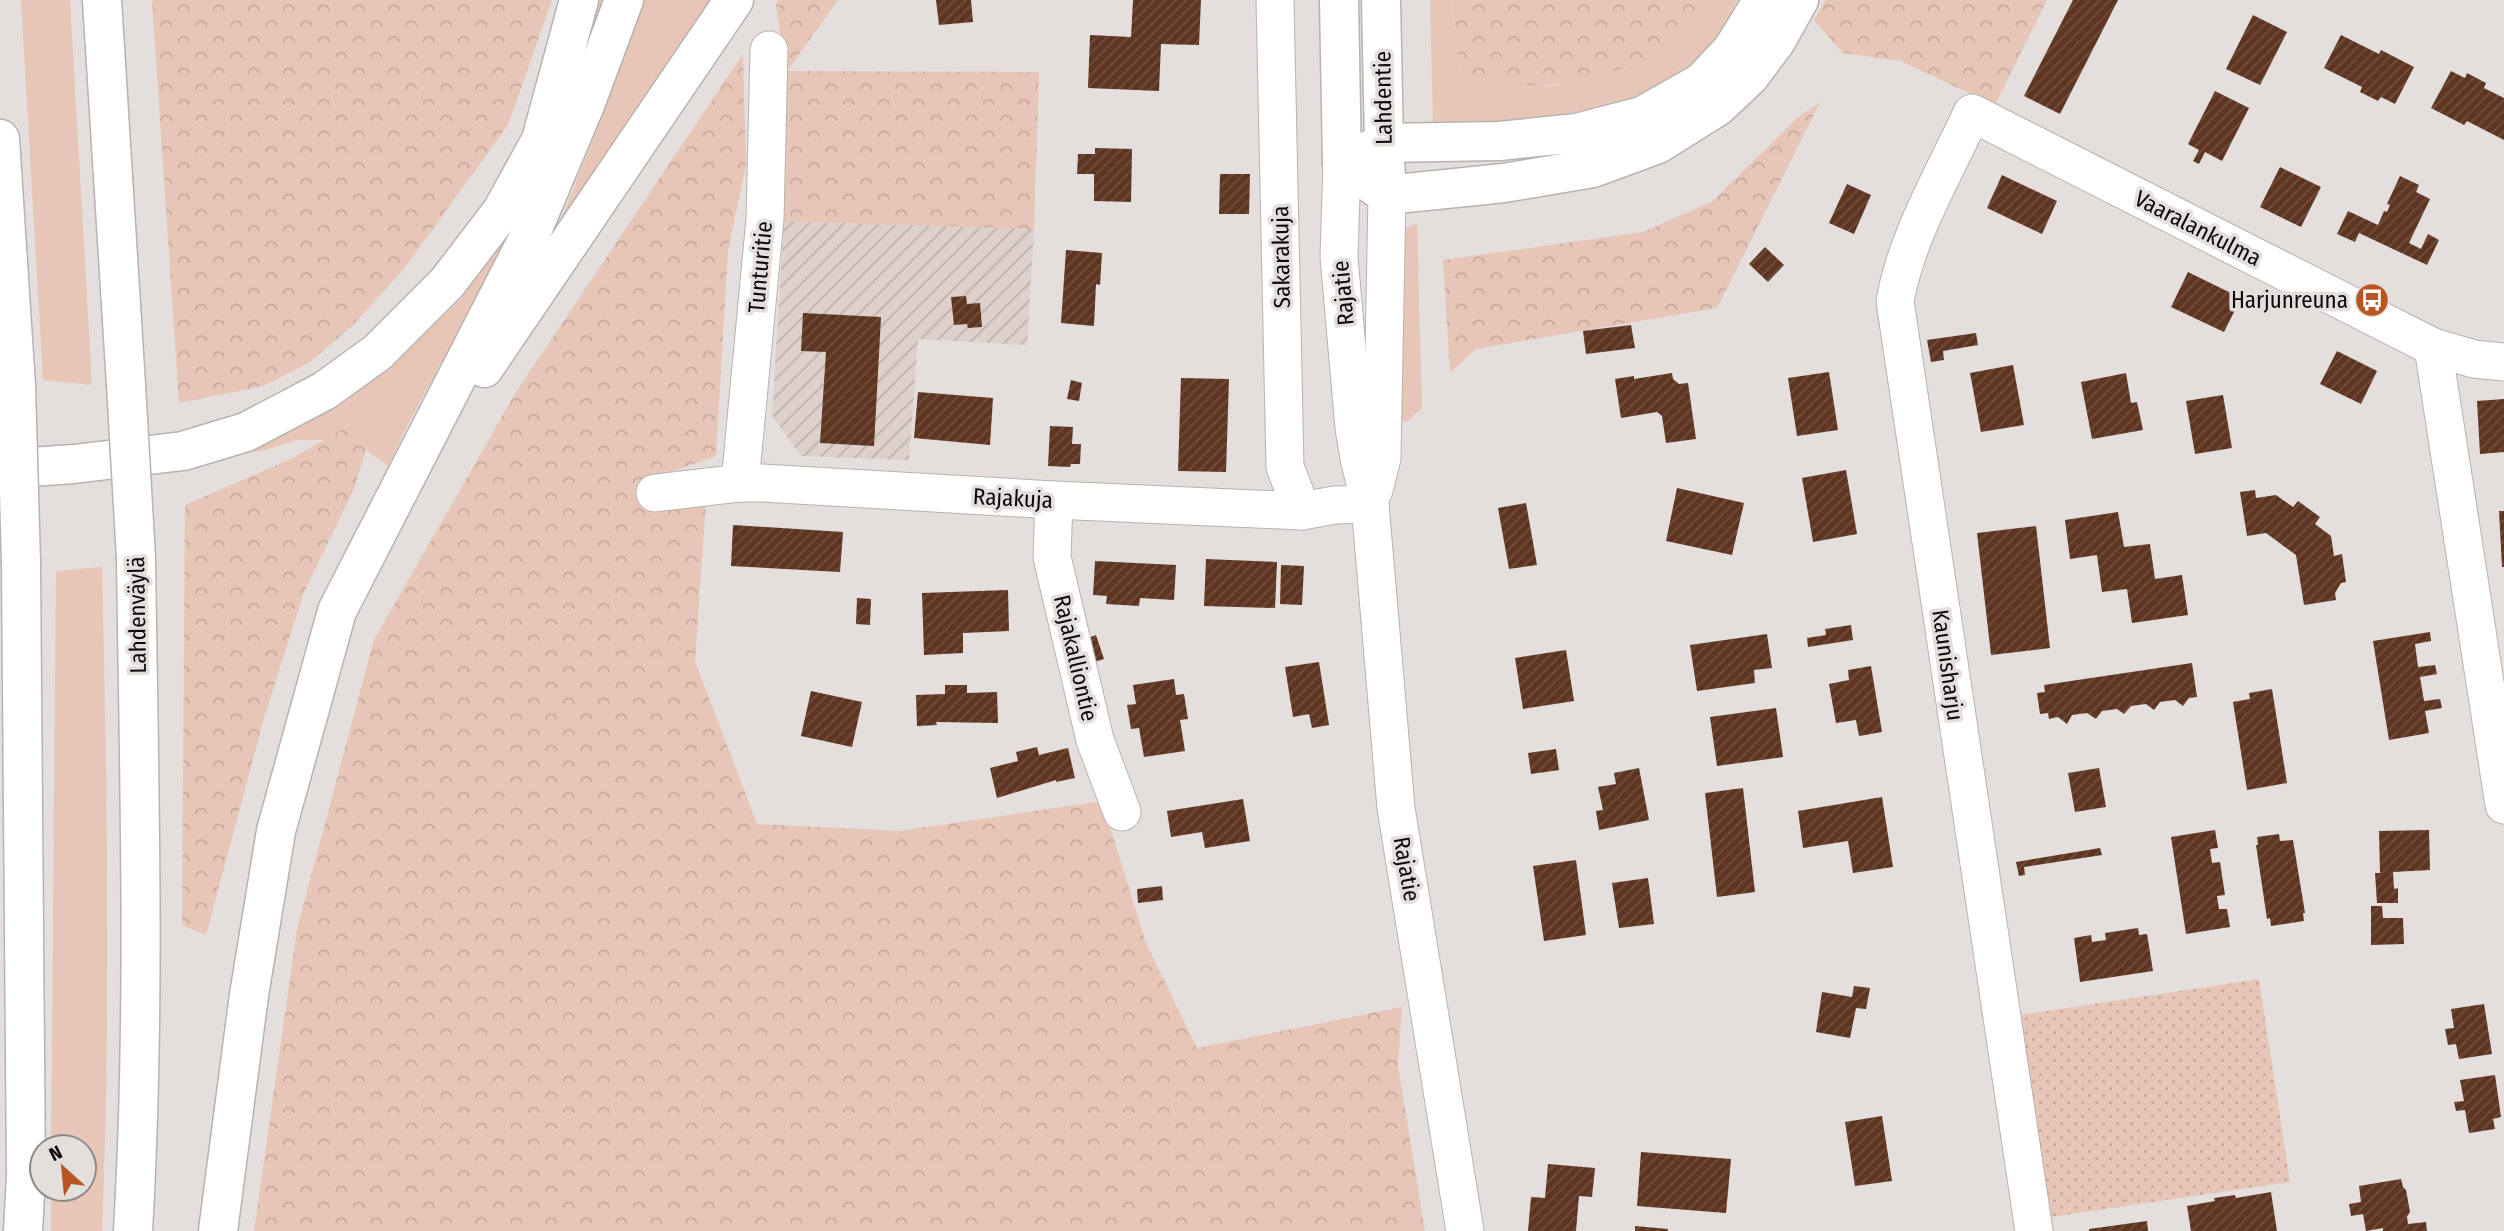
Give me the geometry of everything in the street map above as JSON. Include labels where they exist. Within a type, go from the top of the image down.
[{"type":"main road","name":"Lahdenväylä","points":[[102,0],[136,558],[140,919],[133,1231]]},
{"type":"main road","points":[[0,469],[74,464],[183,451],[221,440],[246,432],[324,391],[378,352],[447,284],[502,211],[541,140],[579,0]]},
{"type":"main road","points":[[218,1231],[249,995],[276,831],[337,611],[532,231],[624,0]]},
{"type":"main road","points":[[390,505],[734,0]]},
{"type":"main road","name":"Lahdentie","points":[[1339,0],[1342,163]]},
{"type":"main road","name":"Lahdentie","points":[[1381,0],[1387,195]]},
{"type":"main road","points":[[1342,163],[1384,144],[1499,141],[1577,133],[1642,116],[1702,82],[1732,50],[1763,0]]},
{"type":"main road","points":[[1342,163],[1387,195],[1504,183],[1593,168],[1658,144],[1717,107],[1749,77],[1776,41],[1799,0]]},
{"type":"main road","points":[[0,139],[16,386],[22,563],[26,1176],[23,1231]]},
{"type":"street","name":"Sakarakuja","points":[[1275,0],[1285,467],[1302,511]]},
{"type":"street","name":"Tunturitie","points":[[740,483],[765,219],[769,50]]},
{"type":"street","name":"Vaaralankulma","points":[[1972,113],[2433,347],[2474,359],[2504,362]]},
{"type":"street","name":"Kaunisharju","points":[[1972,113],[1912,241],[1900,272],[1895,301],[2034,1231]]},
{"type":"street","name":"Rajatie","points":[[1342,163],[1339,257],[1354,428],[1370,504],[1396,808],[1465,1231]]},
{"type":"street","name":"Rajatie","points":[[1370,504],[1382,458],[1387,195]]},
{"type":"street","points":[[2433,347],[2504,805]]},
{"type":"street","name":"Rajakuja","points":[[655,493],[740,483],[1302,511],[1335,505],[1370,504]]},
{"type":"street","name":"Rajakalliontie","points":[[1054,500],[1052,557],[1095,740],[1122,812]]},
{"type":"shaded area","points":[[784,221],[1034,229],[1027,345],[918,339],[909,460],[801,456],[772,416]]},
{"type":"green space","points":[[21,0],[70,0],[92,385],[43,380]]},
{"type":"green space","points":[[152,0],[552,0],[508,125],[403,270],[353,325],[310,362],[263,386],[179,403]]},
{"type":"green space","points":[[595,0],[605,0],[511,236],[409,422],[388,466],[366,450],[354,422],[323,440],[298,440],[258,452],[247,451],[391,364],[462,298],[501,240]]},
{"type":"green space","points":[[642,0],[712,0],[566,218],[563,215],[603,115]]},
{"type":"green space","points":[[779,0],[838,0],[787,71],[1039,72],[1034,229],[784,221],[786,71],[776,4]]},
{"type":"green space","points":[[1430,0],[1451,0],[1460,73],[1495,83],[1552,86],[1633,64],[1712,0],[1738,0],[1719,33],[1688,66],[1657,88],[1623,103],[1549,118],[1433,124]]},
{"type":"green space","points":[[1451,0],[1712,0],[1693,23],[1644,58],[1586,79],[1526,86],[1492,82],[1460,73]]},
{"type":"green space","points":[[1826,0],[2047,0],[1995,105],[1900,61],[1843,53],[1814,20]]},
{"type":"green space","points":[[743,54],[746,165],[728,250],[716,456],[665,474],[706,502],[695,661],[757,824],[900,831],[1102,801],[1146,943],[1197,1048],[1402,1007],[1398,1066],[1425,1231],[254,1231],[297,929],[374,640],[516,392]]},
{"type":"green space","points":[[1820,102],[1717,308],[1476,349],[1450,373],[1443,260],[1643,232],[1713,201],[1797,118]]},
{"type":"green space","points":[[1417,223],[1422,408],[1407,421],[1399,422],[1405,228]]},
{"type":"green space","points":[[354,422],[366,450],[354,489],[304,592],[264,718],[206,935],[182,925],[185,505],[293,458]]},
{"type":"green space","points":[[102,567],[107,982],[102,1231],[51,1231],[51,1203],[98,1203],[98,1133],[51,1133],[56,571]]},
{"type":"green space","points":[[2259,979],[2290,1182],[2051,1217],[2020,1015]]},
{"type":"building","points":[[936,0],[971,0],[973,22],[939,25]]},
{"type":"building","points":[[1133,0],[1201,0],[1199,45],[1161,44],[1159,91],[1088,88],[1090,35],[1131,37]]},
{"type":"building","points":[[2073,0],[2118,0],[2060,114],[2024,96]]},
{"type":"building","points":[[2253,15],[2287,32],[2260,85],[2226,69]]},
{"type":"building","points":[[2341,35],[2379,54],[2381,50],[2414,67],[2395,104],[2381,97],[2378,101],[2360,92],[2362,87],[2324,68]]},
{"type":"building","points":[[2451,71],[2465,78],[2467,73],[2486,83],[2484,88],[2504,98],[2504,140],[2467,121],[2464,125],[2431,108]]},
{"type":"building","points":[[2215,91],[2249,108],[2222,161],[2205,152],[2199,164],[2193,161],[2199,150],[2188,144]]},
{"type":"building","points":[[1095,148],[1132,149],[1131,202],[1094,201],[1094,174],[1077,174],[1078,154],[1095,154]]},
{"type":"building","points":[[2280,167],[2321,187],[2301,227],[2260,207]]},
{"type":"building","points":[[1220,174],[1250,174],[1249,214],[1219,214]]},
{"type":"building","points":[[2002,175],[2057,201],[2042,234],[1987,208]]},
{"type":"building","points":[[2400,176],[2419,185],[2416,192],[2430,199],[2409,243],[2421,249],[2428,234],[2439,240],[2427,265],[2359,233],[2355,242],[2337,234],[2348,211],[2378,225],[2384,211],[2387,212],[2390,205],[2387,204]]},
{"type":"building","points":[[1847,184],[1871,195],[1854,234],[1829,223]]},
{"type":"building","points":[[1765,247],[1784,265],[1768,282],[1749,264]]},
{"type":"building","points":[[1066,250],[1102,253],[1100,285],[1096,284],[1094,326],[1061,323]]},
{"type":"building","points":[[2188,272],[2241,298],[2224,332],[2171,307]]},
{"type":"building","points":[[966,296],[967,304],[980,303],[982,327],[954,325],[951,297]]},
{"type":"building","points":[[803,313],[881,317],[874,446],[820,443],[826,352],[801,351]]},
{"type":"building","points":[[1631,325],[1635,348],[1586,354],[1583,331]]},
{"type":"building","points":[[1976,333],[1978,345],[1943,351],[1944,360],[1931,362],[1927,340]]},
{"type":"building","points":[[2337,351],[2377,371],[2361,404],[2320,384]]},
{"type":"building","points":[[2013,365],[2024,425],[1981,432],[1970,373]]},
{"type":"building","points":[[1829,372],[1838,430],[1797,436],[1788,378]]},
{"type":"building","points":[[1672,373],[1673,379],[1679,384],[1688,383],[1696,439],[1666,443],[1662,416],[1657,412],[1621,418],[1615,379]]},
{"type":"building","points":[[2126,373],[2131,403],[2137,402],[2143,430],[2092,439],[2081,382]]},
{"type":"building","points":[[1181,378],[1229,379],[1226,472],[1178,471]]},
{"type":"building","points":[[1071,380],[1082,383],[1079,401],[1067,399]]},
{"type":"building","points":[[918,392],[993,398],[990,445],[914,438]]},
{"type":"building","points":[[2223,395],[2232,448],[2195,454],[2186,401]]},
{"type":"building","points":[[2504,399],[2504,452],[2480,454],[2477,401]]},
{"type":"building","points":[[1050,426],[1073,427],[1072,444],[1081,444],[1080,464],[1071,464],[1070,467],[1048,466]]},
{"type":"building","points":[[1846,470],[1857,534],[1813,542],[1802,478]]},
{"type":"building","points":[[1677,488],[1744,503],[1732,555],[1666,541]]},
{"type":"building","points":[[2255,490],[2256,498],[2276,495],[2293,507],[2298,501],[2320,517],[2315,524],[2331,536],[2334,556],[2342,554],[2346,582],[2341,583],[2335,593],[2336,600],[2304,605],[2296,555],[2266,533],[2247,536],[2240,492]]},
{"type":"building","points":[[1526,503],[1537,565],[1509,569],[1498,508]]},
{"type":"building","points":[[2499,511],[2504,511],[2504,567],[2502,567]]},
{"type":"building","points":[[2118,512],[2124,547],[2150,544],[2155,579],[2182,575],[2188,615],[2132,623],[2127,589],[2102,592],[2097,555],[2070,559],[2065,520]]},
{"type":"building","points":[[733,525],[843,532],[840,572],[731,566]]},
{"type":"building","points":[[2036,526],[2050,648],[1991,655],[1977,533]]},
{"type":"building","points":[[1206,559],[1277,562],[1275,608],[1204,606]]},
{"type":"building","points":[[1095,561],[1176,565],[1174,600],[1140,598],[1139,606],[1106,604],[1107,596],[1093,595]]},
{"type":"building","points":[[1281,565],[1304,566],[1302,605],[1280,604]]},
{"type":"building","points":[[1008,590],[1009,631],[963,633],[963,653],[924,655],[922,593]]},
{"type":"building","points":[[857,598],[871,599],[870,625],[856,624]]},
{"type":"building","points":[[1851,625],[1853,640],[1808,647],[1807,638],[1826,635],[1825,629]]},
{"type":"building","points":[[2430,632],[2431,641],[2415,644],[2418,667],[2435,665],[2437,674],[2420,677],[2424,701],[2440,699],[2442,708],[2425,711],[2429,733],[2389,740],[2373,641]]},
{"type":"building","points":[[1767,634],[1772,668],[1754,670],[1755,683],[1697,691],[1690,645]]},
{"type":"building","points":[[1096,635],[1104,659],[1091,663],[1083,640]]},
{"type":"building","points":[[1566,650],[1574,701],[1523,709],[1515,658]]},
{"type":"building","points":[[1319,662],[1329,725],[1312,728],[1309,714],[1293,717],[1285,667]]},
{"type":"building","points":[[2192,663],[2197,697],[2189,698],[2183,706],[2175,700],[2160,702],[2154,710],[2146,704],[2131,706],[2124,714],[2117,709],[2102,711],[2096,719],[2087,713],[2072,715],[2067,724],[2058,717],[2049,719],[2048,713],[2040,714],[2037,693],[2045,692],[2044,685]]},
{"type":"building","points":[[1871,666],[1882,732],[1859,736],[1856,720],[1836,723],[1829,684],[1849,680],[1848,670]]},
{"type":"building","points":[[1174,679],[1176,695],[1184,694],[1188,719],[1180,720],[1185,751],[1144,757],[1139,728],[1131,729],[1127,705],[1136,704],[1133,685]]},
{"type":"building","points":[[945,685],[967,685],[967,693],[997,692],[998,723],[936,722],[937,725],[917,726],[916,695],[945,694]]},
{"type":"building","points":[[2272,689],[2287,783],[2247,790],[2233,702],[2250,699],[2249,693]]},
{"type":"building","points":[[811,691],[862,702],[852,747],[801,736]]},
{"type":"building","points":[[1776,708],[1783,757],[1717,766],[1710,717]]},
{"type":"building","points":[[1037,747],[1039,755],[1068,748],[1075,778],[1056,780],[997,798],[990,768],[1018,761],[1016,752]]},
{"type":"building","points":[[1556,749],[1559,770],[1531,774],[1528,753]]},
{"type":"building","points":[[1639,768],[1649,820],[1599,830],[1596,811],[1603,810],[1598,787],[1616,784],[1614,773]]},
{"type":"building","points":[[2099,768],[2106,807],[2075,812],[2068,773]]},
{"type":"building","points":[[1743,788],[1755,892],[1717,897],[1705,793]]},
{"type":"building","points":[[1882,797],[1893,867],[1853,873],[1848,841],[1803,848],[1798,811]]},
{"type":"building","points":[[1243,799],[1250,841],[1205,848],[1202,832],[1171,837],[1167,811]]},
{"type":"building","points":[[2215,830],[2218,848],[2210,849],[2212,863],[2220,862],[2225,895],[2217,896],[2219,909],[2227,909],[2230,927],[2186,934],[2171,837]]},
{"type":"building","points":[[2429,830],[2430,870],[2393,872],[2394,889],[2398,888],[2398,903],[2377,903],[2375,873],[2380,873],[2379,831]]},
{"type":"building","points":[[2279,834],[2280,841],[2293,840],[2305,913],[2304,921],[2271,926],[2270,918],[2267,919],[2256,845],[2257,837]]},
{"type":"building","points":[[2100,848],[2102,855],[2024,867],[2025,875],[2019,876],[2016,862]]},
{"type":"building","points":[[1576,860],[1586,935],[1544,941],[1533,866]]},
{"type":"building","points":[[1648,878],[1654,924],[1619,928],[1612,883]]},
{"type":"building","points":[[1162,886],[1163,900],[1138,903],[1137,889]]},
{"type":"building","points":[[2371,906],[2382,906],[2383,918],[2403,918],[2404,944],[2371,945]]},
{"type":"building","points":[[2138,928],[2139,935],[2147,934],[2153,971],[2080,982],[2074,938],[2091,935],[2092,942],[2106,940],[2105,933]]},
{"type":"building","points":[[1854,986],[1870,988],[1866,1009],[1856,1008],[1850,1038],[1816,1032],[1822,992],[1852,997]]},
{"type":"building","points":[[2484,1004],[2492,1054],[2459,1059],[2456,1044],[2448,1045],[2445,1029],[2454,1028],[2451,1009]]},
{"type":"building","points":[[2495,1075],[2501,1117],[2493,1119],[2495,1129],[2469,1133],[2465,1110],[2456,1111],[2454,1102],[2464,1101],[2460,1080]]},
{"type":"building","points":[[1882,1116],[1892,1181],[1855,1186],[1845,1122]]},
{"type":"building","points":[[1641,1152],[1731,1159],[1726,1213],[1637,1206]]},
{"type":"building","points":[[1548,1164],[1595,1168],[1592,1197],[1579,1196],[1576,1231],[1528,1231],[1531,1197],[1545,1198]]},
{"type":"building","points":[[2401,1179],[2410,1212],[2407,1217],[2408,1224],[2426,1222],[2427,1231],[2383,1231],[2383,1228],[2366,1231],[2363,1214],[2351,1216],[2349,1204],[2361,1202],[2359,1186]]},
{"type":"building","points":[[2271,1192],[2277,1231],[2191,1231],[2187,1206],[2215,1201],[2214,1198],[2235,1195],[2236,1198]]},
{"type":"building","points":[[2147,1221],[2148,1231],[2089,1231],[2089,1229]]},
{"type":"building","points":[[1635,1226],[1668,1229],[1668,1231],[1635,1231]]},
{"type":"place","name":"Harjunreuna","points":[[2372,300]]}]
